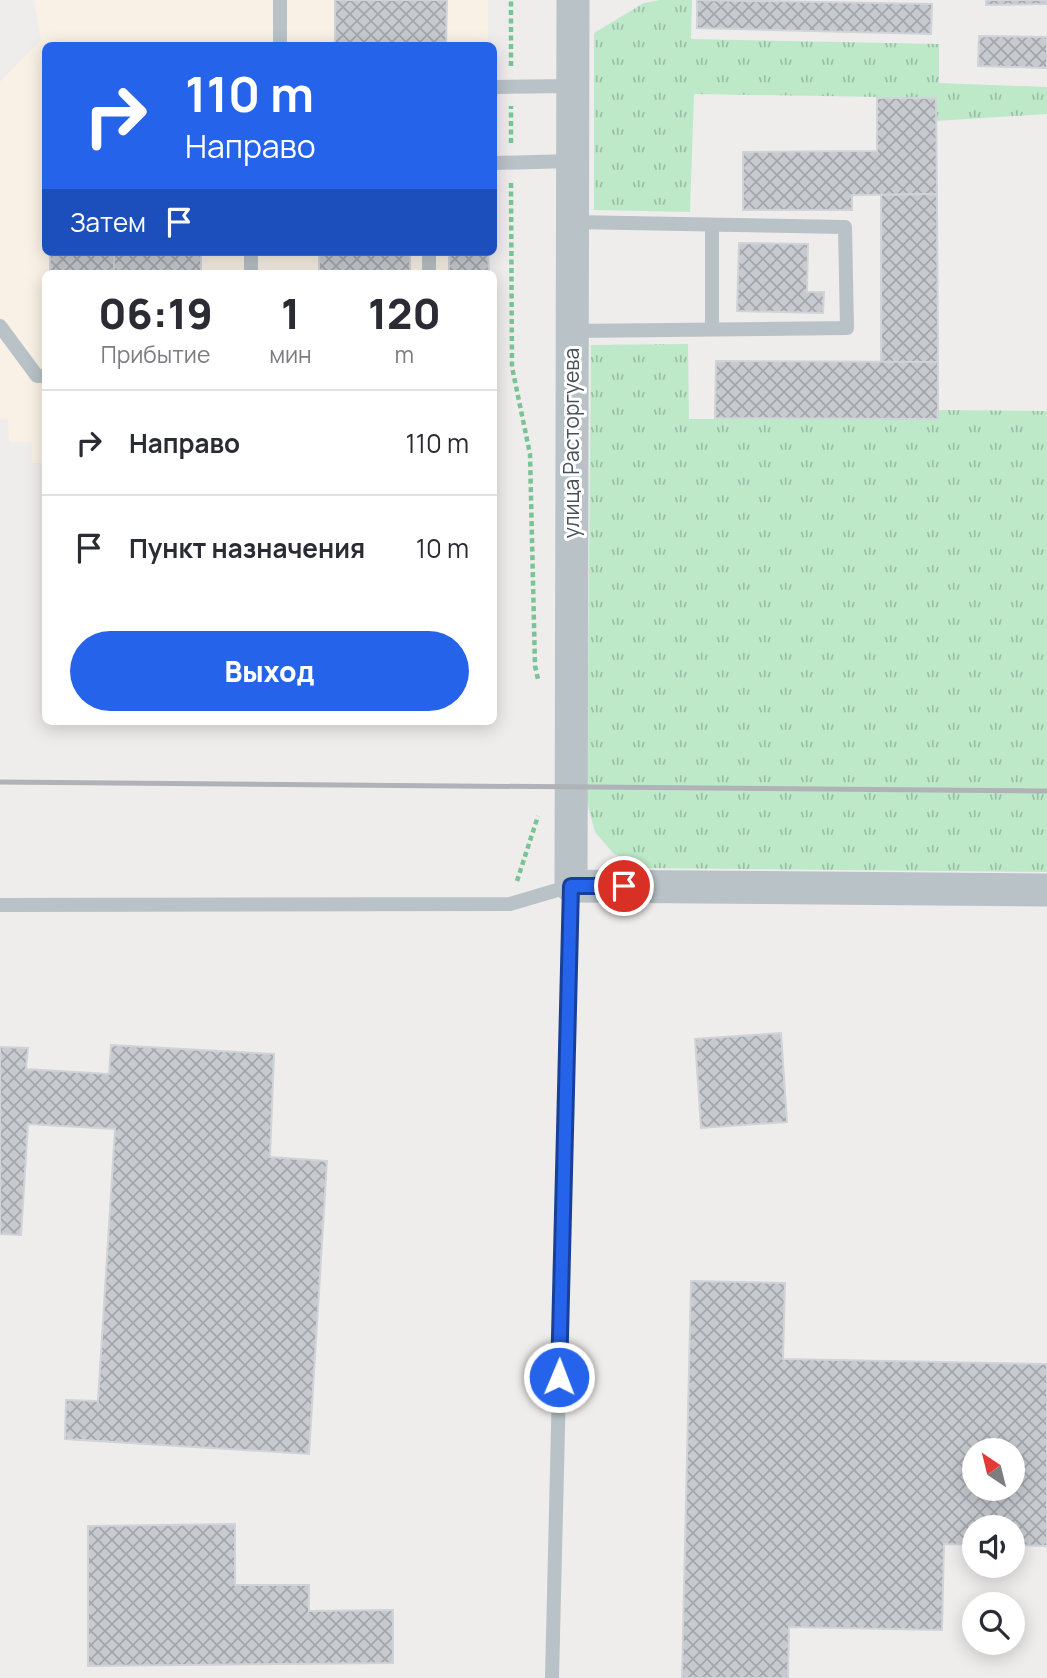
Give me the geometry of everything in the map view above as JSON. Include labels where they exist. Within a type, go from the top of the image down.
[{"type":"street","name":"улица Расторгуева","points":[[571,886],[573,0]]},
{"type":"street","points":[[571,886],[1047,890]]},
{"type":"lane","points":[[280,0],[280,42]]},
{"type":"lane","points":[[497,87],[572,86]]},
{"type":"lane","points":[[497,163],[572,161]]},
{"type":"lane","points":[[572,222],[845,227],[847,328],[572,331]]},
{"type":"lane","points":[[712,225],[712,329]]},
{"type":"lane","points":[[0,326],[37,376],[42,376]]},
{"type":"lane","points":[[0,905],[510,904],[571,886],[552,1678]]},
{"type":"path","points":[[511,0],[512,367],[530,454],[535,666],[541,690]]},
{"type":"path","points":[[510,904],[540,810]]},
{"type":"shaded area","points":[[34,0],[488,0],[488,42],[42,42],[42,256],[488,256],[489,270],[42,270],[42,463],[32,463],[32,442],[9,442],[8,419],[0,419],[0,82],[41,40]]},
{"type":"green space","points":[[692,0],[691,39],[939,44],[939,83],[1047,87],[1047,114],[936,121],[936,98],[694,94],[690,212],[594,210],[594,33],[644,3]]},
{"type":"green space","points":[[688,344],[689,419],[937,419],[938,410],[1047,411],[1047,872],[638,868],[613,853],[595,832],[587,802],[591,345]]},
{"type":"building","points":[[335,0],[447,0],[446,42],[335,42]]},
{"type":"building","points":[[697,0],[932,4],[931,34],[697,28]]},
{"type":"building","points":[[986,0],[1047,0],[1047,4],[986,5]]},
{"type":"building","points":[[979,36],[1047,37],[1047,68],[978,66]]},
{"type":"building","points":[[877,98],[936,98],[937,194],[852,195],[852,210],[743,210],[743,152],[877,151]]},
{"type":"building","points":[[937,194],[938,362],[881,362],[881,195]]},
{"type":"building","points":[[739,243],[808,244],[807,292],[824,292],[823,313],[737,311]]},
{"type":"building","points":[[50,256],[114,256],[114,270],[50,270]]},
{"type":"building","points":[[114,256],[201,256],[201,270],[114,270]]},
{"type":"building","points":[[319,256],[410,256],[410,270],[319,270]]},
{"type":"building","points":[[449,256],[488,256],[489,270],[449,270]]},
{"type":"building","points":[[716,361],[938,362],[938,419],[715,418]]},
{"type":"building","points":[[781,1033],[787,1122],[701,1128],[695,1039]]},
{"type":"building","points":[[111,1045],[274,1054],[270,1157],[327,1161],[309,1454],[65,1439],[66,1400],[98,1401],[115,1129],[28,1124],[21,1235],[0,1234],[0,1047],[28,1048],[26,1069],[109,1074]]},
{"type":"building","points":[[691,1281],[785,1283],[783,1359],[1047,1364],[1047,1546],[1025,1545],[1025,1515],[962,1515],[962,1545],[944,1544],[942,1630],[789,1627],[788,1678],[682,1678]]},
{"type":"building","points":[[235,1524],[235,1585],[309,1585],[309,1611],[393,1610],[393,1663],[88,1666],[88,1526]]},
{"type":"railway","points":[[0,782],[1047,791]]},
{"type":"route","points":[[559,1377],[571,886],[624,886]]}]
